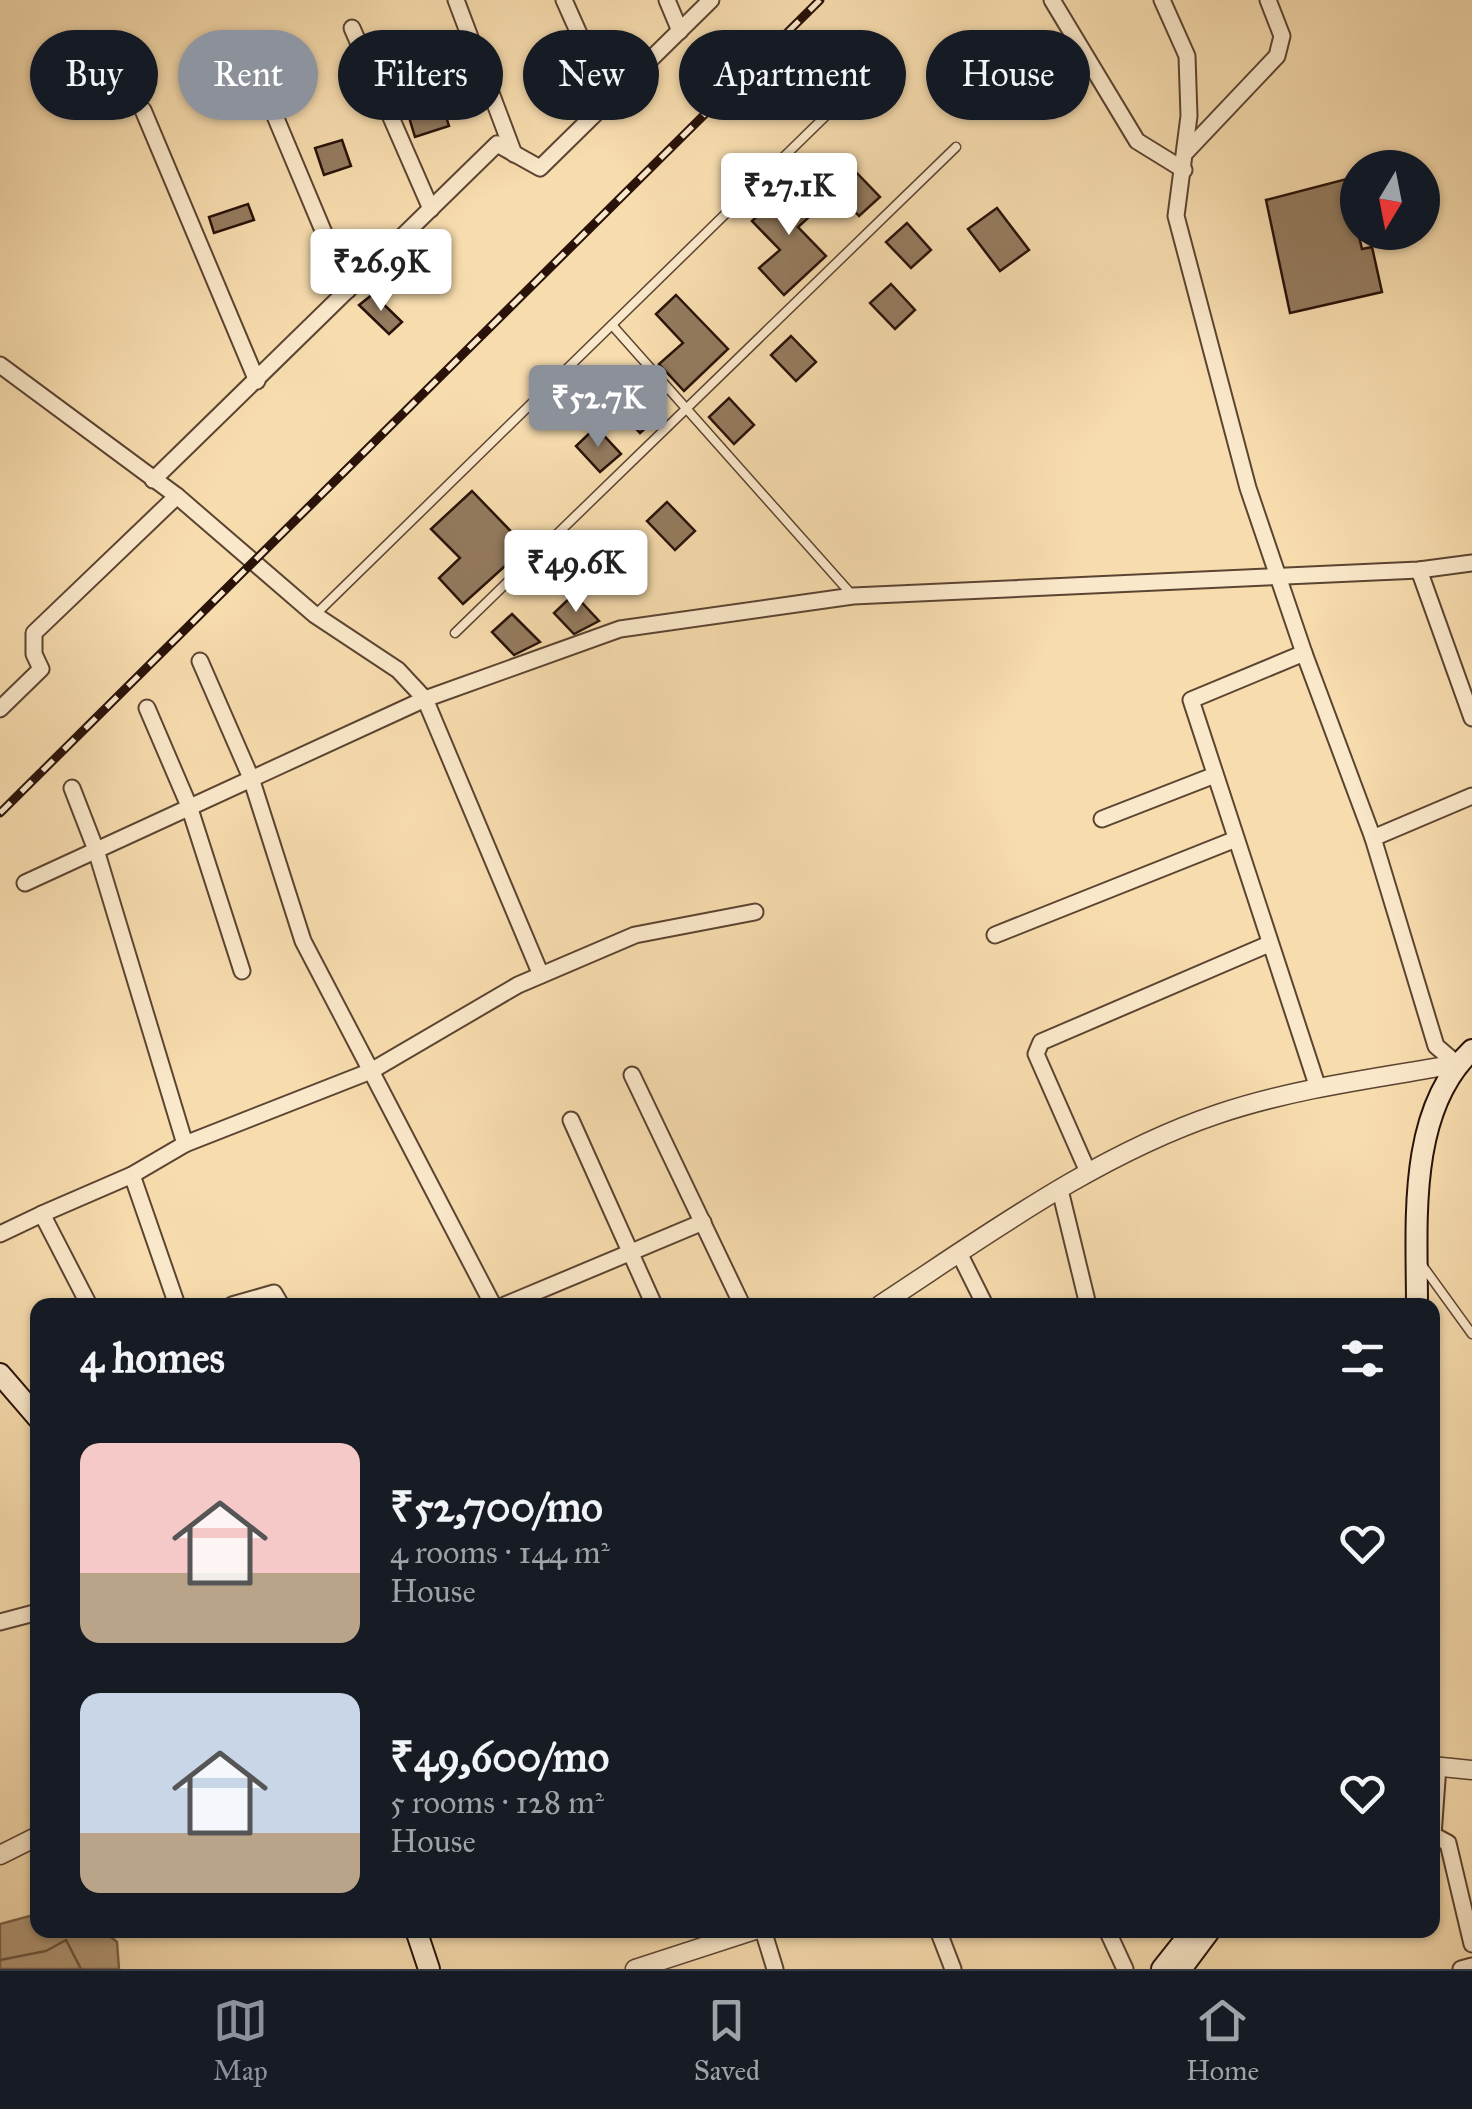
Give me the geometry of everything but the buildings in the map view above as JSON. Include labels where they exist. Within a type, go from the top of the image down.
[{"type":"main road","points":[[1417,1298],[1418,1203],[1426,1138],[1441,1092],[1464,1057]]},
{"type":"main road","points":[[0,1374],[30,1409]]},
{"type":"main road","points":[[419,1938],[429,1969]]},
{"type":"main road","points":[[1162,1969],[1187,1938]]},
{"type":"main road","points":[[1181,1969],[1204,1938]]},
{"type":"street","points":[[456,0],[514,154]]},
{"type":"street","points":[[564,0],[577,30]]},
{"type":"street","points":[[667,0],[680,30]]},
{"type":"street","points":[[681,30],[711,0]]},
{"type":"street","points":[[1052,0],[1137,140],[1184,170]]},
{"type":"street","points":[[1162,0],[1187,56],[1186,152],[1176,216],[1275,577],[1374,838],[1436,1046],[1464,1057]]},
{"type":"street","points":[[1186,152],[1277,56],[1282,36],[1268,0]]},
{"type":"street","points":[[352,28],[431,209]]},
{"type":"street","points":[[659,52],[679,32]]},
{"type":"street","points":[[147,120],[257,380]]},
{"type":"street","points":[[277,120],[348,290]]},
{"type":"street","points":[[153,480],[496,144],[540,168],[589,120]]},
{"type":"street","points":[[0,365],[177,496],[316,614],[398,670],[426,699],[542,975]]},
{"type":"street","points":[[0,709],[42,670],[34,654],[34,633],[177,496]]},
{"type":"street","points":[[25,884],[426,699],[620,629],[852,596],[1419,570],[1472,563]]},
{"type":"street","points":[[1419,570],[1472,718]]},
{"type":"street","points":[[1304,653],[1191,700],[1318,1088]]},
{"type":"street","points":[[200,661],[251,778],[303,940],[490,1298]]},
{"type":"street","points":[[147,708],[189,806],[242,971]]},
{"type":"street","points":[[1102,819],[1215,775]]},
{"type":"street","points":[[72,788],[96,850],[185,1144]]},
{"type":"street","points":[[1374,838],[1472,796]]},
{"type":"street","points":[[995,936],[1236,839]]},
{"type":"street","points":[[0,1234],[132,1175],[185,1144],[371,1071],[542,975],[635,935],[755,912]]},
{"type":"street","points":[[1088,1172],[1036,1054],[1040,1042],[1269,944]]},
{"type":"street","points":[[891,1298],[1088,1172],[1217,1114],[1464,1057]]},
{"type":"street","points":[[632,1075],[739,1298]]},
{"type":"street","points":[[571,1120],[651,1298]]},
{"type":"street","points":[[132,1175],[175,1298]]},
{"type":"street","points":[[1060,1190],[1086,1298]]},
{"type":"street","points":[[42,1214],[85,1298]]},
{"type":"street","points":[[522,1298],[703,1222]]},
{"type":"street","points":[[959,1253],[982,1298]]},
{"type":"street","points":[[0,1622],[30,1614]]},
{"type":"street","points":[[1440,1767],[1472,1770]]},
{"type":"street","points":[[2,1850],[30,1839]]},
{"type":"street","points":[[1440,1840],[1448,1843],[1472,1944]]},
{"type":"street","points":[[635,1969],[666,1964],[734,1938]]},
{"type":"street","points":[[765,1938],[775,1969]]},
{"type":"street","points":[[941,1938],[954,1969]]},
{"type":"street","points":[[1111,1938],[1125,1969]]},
{"type":"street","points":[[1461,1969],[1472,1966]]},
{"type":"lane","points":[[316,614],[822,120]]},
{"type":"lane","points":[[455,633],[956,147]]},
{"type":"lane","points":[[612,325],[852,596]]},
{"type":"lane","points":[[1417,1259],[1472,1334]]},
{"type":"water","points":[[30,1916],[30,1938],[112,1938],[117,1942],[119,1969],[0,1969],[0,1924]]},
{"type":"railway","points":[[0,813],[820,0]]}]
